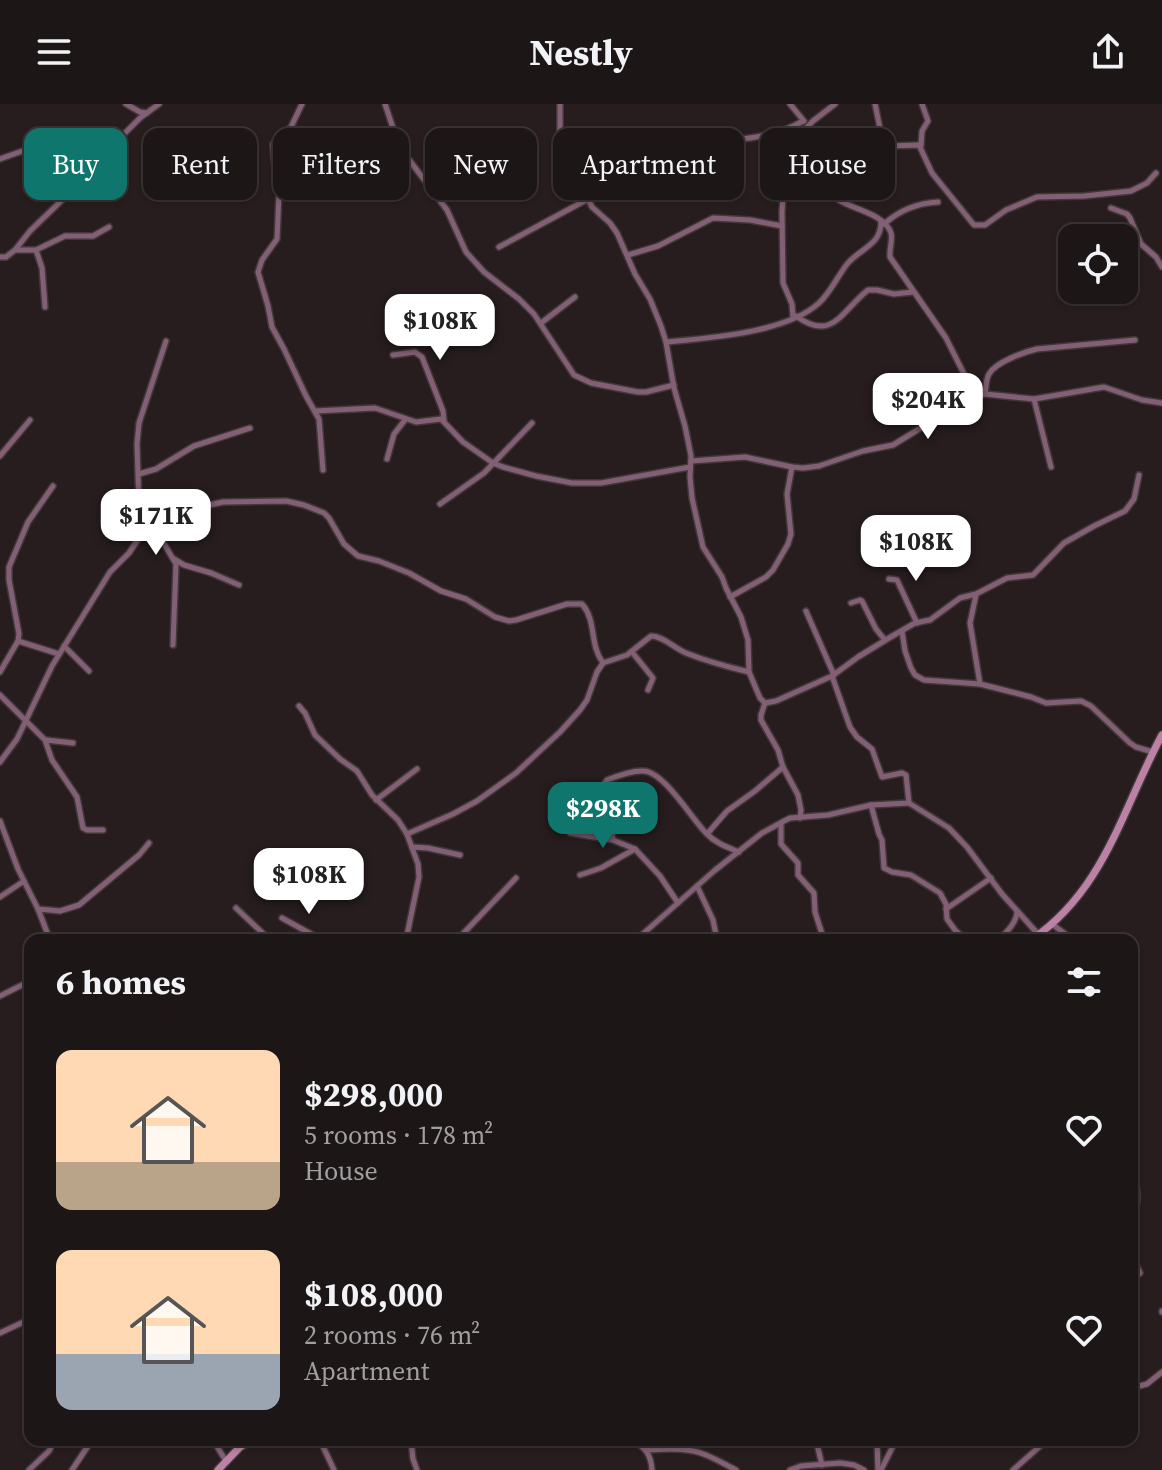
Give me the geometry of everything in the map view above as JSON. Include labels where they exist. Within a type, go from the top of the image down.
[{"type":"street","points":[[126,104],[148,113]]},
{"type":"street","points":[[0,257],[6,257],[15,250],[119,139],[159,104]]},
{"type":"street","points":[[290,128],[302,104]]},
{"type":"street","points":[[385,104],[410,163],[447,210],[466,252],[541,323],[574,375],[603,386],[638,392],[674,385]]},
{"type":"street","points":[[560,104],[560,128]]},
{"type":"street","points":[[790,104],[803,121]]},
{"type":"street","points":[[806,128],[835,104]]},
{"type":"street","points":[[875,104],[885,145],[914,144],[921,147]]},
{"type":"street","points":[[922,104],[928,121],[920,136],[926,164],[969,222],[980,227],[1030,199],[1131,191],[1147,183],[1156,173]]},
{"type":"street","points":[[744,139],[787,129],[803,121],[813,121]]},
{"type":"street","points":[[0,159],[24,150]]},
{"type":"street","points":[[279,200],[277,239],[262,260],[258,272],[272,327],[319,419],[323,470]]},
{"type":"street","points":[[499,247],[586,200]]},
{"type":"street","points":[[588,200],[617,233],[650,299],[666,342],[685,426],[692,498],[703,547],[741,617],[748,640],[749,672],[765,703]]},
{"type":"street","points":[[784,200],[783,283],[794,317]]},
{"type":"street","points":[[838,200],[882,222],[891,235],[890,257],[946,338],[975,396]]},
{"type":"street","points":[[882,222],[915,205],[938,202]]},
{"type":"street","points":[[1111,208],[1127,214],[1141,244],[1162,267]]},
{"type":"street","points":[[628,255],[658,246],[713,218],[782,226]]},
{"type":"street","points":[[666,342],[722,336],[794,317],[820,302],[851,260],[873,244],[882,222]]},
{"type":"street","points":[[15,250],[36,250],[65,236],[88,238],[109,227]]},
{"type":"street","points":[[36,250],[42,268],[45,307]]},
{"type":"street","points":[[794,317],[814,326],[826,327],[868,290],[894,294],[913,292]]},
{"type":"street","points":[[541,323],[575,297]]},
{"type":"street","points":[[985,394],[989,374],[1027,351],[1135,340]]},
{"type":"street","points":[[0,762],[17,739],[64,646],[110,572],[134,546],[139,531],[139,423],[166,341]]},
{"type":"street","points":[[393,355],[415,352],[422,357],[444,421]]},
{"type":"street","points":[[315,411],[375,408],[416,422],[437,419],[444,421],[463,442],[493,463],[517,472],[572,483],[601,483],[690,464],[745,457],[811,468],[893,445],[975,396],[985,394],[1034,399],[1104,387],[1142,400],[1162,403]]},
{"type":"street","points":[[1034,399],[1051,467]]},
{"type":"street","points":[[0,456],[30,420]]},
{"type":"street","points":[[387,459],[394,434],[405,420]]},
{"type":"street","points":[[440,504],[484,473],[532,423]]},
{"type":"street","points":[[139,474],[156,469],[194,446],[250,428]]},
{"type":"street","points":[[730,597],[766,577],[788,544],[791,534],[787,494],[792,467]]},
{"type":"street","points":[[765,703],[833,676],[885,640],[917,623],[930,620],[960,598],[976,594],[1007,578],[1033,575],[1064,543],[1125,511],[1134,499],[1139,475]]},
{"type":"street","points":[[0,672],[18,641],[17,616],[8,573],[11,562],[28,522],[53,486]]},
{"type":"street","points":[[160,537],[174,514],[186,504],[205,506],[223,502],[286,501],[304,505],[324,513],[344,544],[358,556],[409,573],[501,619],[516,620],[567,604],[582,604],[588,613],[595,649],[603,663]]},
{"type":"street","points":[[139,531],[152,532],[160,537],[176,564],[173,645]]},
{"type":"street","points":[[173,558],[239,585]]},
{"type":"street","points":[[0,559],[11,562]]},
{"type":"street","points":[[889,579],[897,580],[917,623]]},
{"type":"street","points":[[1,587],[11,586]]},
{"type":"street","points":[[976,594],[970,623],[980,684]]},
{"type":"street","points":[[851,603],[862,601],[885,640]]},
{"type":"street","points":[[806,611],[850,727],[874,753],[882,777],[906,775],[909,803]]},
{"type":"street","points":[[902,631],[905,651],[915,675],[931,681],[980,684],[1046,703],[1081,701],[1091,706],[1130,743],[1153,752]]},
{"type":"street","points":[[407,834],[465,808],[516,773],[580,710],[603,663],[632,652],[654,635],[690,655],[749,672]]},
{"type":"street","points":[[18,641],[60,654]]},
{"type":"street","points":[[64,646],[89,671]]},
{"type":"street","points":[[632,652],[653,678],[648,690]]},
{"type":"street","points":[[0,695],[45,740],[52,760],[77,797],[81,825],[87,830],[103,830]]},
{"type":"street","points":[[765,703],[761,720],[801,802],[800,818]]},
{"type":"street","points":[[299,706],[315,735],[357,771],[376,800],[398,820],[407,834],[418,864],[419,877],[407,934]]},
{"type":"street","points":[[1040,934],[1077,899],[1101,863],[1162,735]]},
{"type":"street","points":[[45,740],[73,743]]},
{"type":"street","points":[[707,834],[727,811],[783,767]]},
{"type":"street","points":[[376,800],[417,769]]},
{"type":"street","points":[[613,840],[605,781],[642,771],[651,772],[657,777],[716,842],[739,852]]},
{"type":"street","points":[[643,934],[762,833],[790,818],[828,815],[871,805],[909,803],[949,828],[1038,934]]},
{"type":"street","points":[[871,805],[882,840],[884,868],[911,875],[931,886],[944,898],[947,919],[960,934]]},
{"type":"street","points":[[0,821],[48,934]]},
{"type":"street","points":[[781,823],[781,844],[798,863],[798,875],[814,893],[815,912],[822,934]]},
{"type":"street","points":[[570,833],[613,840],[635,849],[660,876],[678,903]]},
{"type":"street","points":[[38,909],[60,911],[79,905],[149,843]]},
{"type":"street","points":[[412,847],[460,855]]},
{"type":"street","points":[[580,875],[601,868],[635,849]]},
{"type":"street","points":[[463,934],[516,878]]},
{"type":"street","points":[[946,909],[991,878]]},
{"type":"street","points":[[0,897],[24,881]]},
{"type":"street","points":[[697,886],[717,934]]},
{"type":"street","points":[[236,908],[264,934]]},
{"type":"street","points":[[1004,934],[1016,919],[1017,910]]},
{"type":"street","points":[[282,918],[312,934]]},
{"type":"street","points":[[1052,924],[1065,934]]},
{"type":"street","points":[[0,996],[24,984]]},
{"type":"street","points":[[0,1333],[24,1322]]},
{"type":"street","points":[[1138,1386],[1147,1384],[1162,1372]]},
{"type":"street","points":[[29,1470],[51,1446]]},
{"type":"street","points":[[72,1470],[88,1446]]},
{"type":"street","points":[[217,1446],[226,1461]]},
{"type":"street","points":[[218,1470],[243,1446]]},
{"type":"street","points":[[323,1446],[334,1470]]},
{"type":"street","points":[[412,1446],[417,1470]]},
{"type":"street","points":[[641,1446],[647,1450],[652,1470]]},
{"type":"street","points":[[817,1446],[822,1465]]},
{"type":"street","points":[[878,1446],[880,1470]]},
{"type":"street","points":[[880,1470],[893,1446]]},
{"type":"street","points":[[1013,1470],[1040,1446]]},
{"type":"street","points":[[647,1450],[696,1451],[733,1469]]},
{"type":"street","points":[[790,1470],[801,1466],[846,1463],[864,1470]]}]
